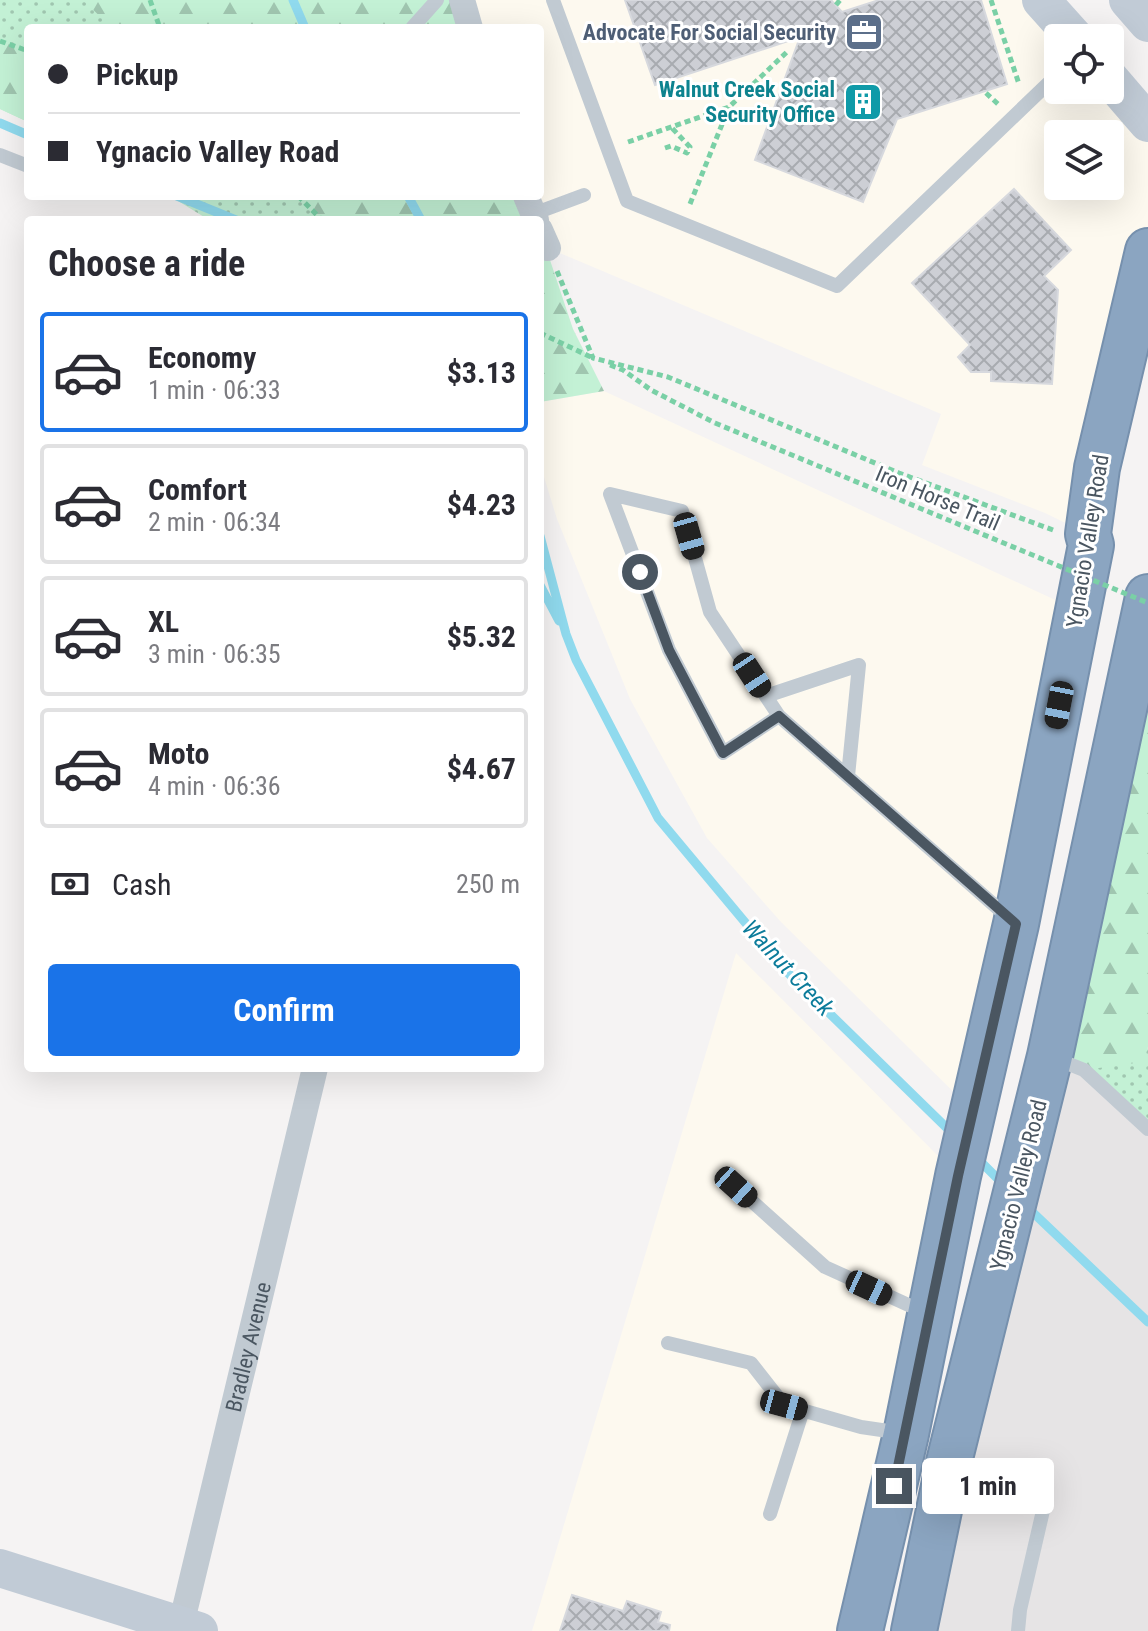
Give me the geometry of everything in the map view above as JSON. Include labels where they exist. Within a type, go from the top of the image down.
[{"type":"highway","name":"Ygnacio Valley Road","points":[[860,1631],[906,1434],[958,1176],[1016,924],[1091,545],[1088,534],[1097,468],[1148,251]]},
{"type":"highway","name":"Ygnacio Valley Road","points":[[914,1631],[949,1462],[1050,1056],[1148,600]]},
{"type":"street","points":[[462,0],[469,24]]},
{"type":"street","points":[[1041,0],[1062,24]]},
{"type":"street","points":[[1128,0],[1148,23]]},
{"type":"street","points":[[1124,95],[1148,123]]},
{"type":"street","name":"Bradley Avenue","points":[[190,1628],[314,1072]]},
{"type":"street","points":[[0,1568],[190,1628]]},
{"type":"lane","points":[[416,24],[437,0]]},
{"type":"lane","points":[[553,0],[627,201],[837,286],[1044,87]]},
{"type":"lane","points":[[0,155],[24,164]]},
{"type":"lane","points":[[544,217],[584,195]]},
{"type":"lane","points":[[779,716],[723,753],[669,650],[610,494],[682,511],[710,612],[779,716],[1016,924]]},
{"type":"lane","points":[[766,696],[859,665],[848,776]]},
{"type":"lane","points":[[1050,1056],[1084,1070],[1148,1129]]},
{"type":"lane","points":[[736,1187],[825,1267],[930,1315]]},
{"type":"lane","points":[[668,1343],[751,1363],[784,1405],[861,1427],[906,1434]]},
{"type":"lane","points":[[770,1514],[803,1410]]},
{"type":"lane","points":[[949,1462],[992,1472],[1045,1502],[1018,1631]]},
{"type":"path","points":[[150,0],[159,24]]},
{"type":"path","points":[[991,0],[1019,85]]},
{"type":"path","points":[[0,41],[24,50]]},
{"type":"path","points":[[608,149],[729,107],[788,51]]},
{"type":"path","points":[[682,224],[729,107]]},
{"type":"path","points":[[665,148],[671,146],[687,153],[690,147],[671,127]]},
{"type":"path","points":[[302,200],[318,216]]},
{"type":"path","points":[[544,240],[593,358]]},
{"type":"path","points":[[544,334],[593,358],[668,377],[885,467],[1091,545]]},
{"type":"path","name":"Iron Horse Trail","points":[[593,358],[623,370],[651,390],[715,423],[1148,600]]},
{"type":"shaded area","points":[[462,0],[1041,0],[1052,24],[1044,24],[1044,104],[1124,102],[1148,123],[1148,251],[1088,534],[1045,513],[922,465],[941,414],[548,248],[541,200],[544,200],[544,24],[469,24]]},
{"type":"shaded area","points":[[604,391],[1077,610],[973,1111],[781,922],[707,838],[630,699],[557,519],[544,477],[544,401]]},
{"type":"shaded area","points":[[736,953],[958,1176],[860,1631],[532,1631]]},
{"type":"shaded area","points":[[1050,1056],[1084,1070],[1148,1129],[1148,1631],[914,1631]]},
{"type":"green space","points":[[0,0],[462,0],[468,24],[24,24],[24,120],[0,109]]},
{"type":"green space","points":[[83,0],[462,0],[469,24],[108,24]]},
{"type":"green space","points":[[0,41],[24,50],[24,120],[0,109]]},
{"type":"green space","points":[[176,200],[528,200],[534,216],[202,216]]},
{"type":"green space","points":[[302,200],[528,200],[534,216],[318,216]]},
{"type":"green space","points":[[544,242],[573,329],[604,391],[544,401]]},
{"type":"green space","points":[[1148,653],[1148,1047],[1143,1062],[1084,1070],[1050,1056]]},
{"type":"green space","points":[[1148,1047],[1148,1129],[1084,1070],[1145,1054]]},
{"type":"building","name":"Walnut Creek Social Security Office","points":[[625,0],[831,0],[842,12],[879,0],[981,0],[1007,84],[897,119],[863,202],[755,160],[800,37],[655,85]]},
{"type":"building","points":[[1014,189],[1071,250],[1044,276],[1058,290],[1052,384],[991,381],[991,372],[971,372],[958,357],[970,345],[912,283]]},
{"type":"building","points":[[572,1595],[623,1611],[627,1601],[661,1612],[658,1622],[670,1625],[669,1631],[560,1631]]},
{"type":"waterway","name":"Walnut Creek","points":[[293,0],[303,24]]},
{"type":"waterway","points":[[0,123],[24,133]]},
{"type":"waterway","points":[[187,200],[226,216]]},
{"type":"waterway","name":"Walnut Creek","points":[[410,200],[419,216]]},
{"type":"waterway","name":"Walnut Creek","points":[[544,551],[576,660],[658,818],[784,969],[953,1134]]},
{"type":"waterway","points":[[544,593],[559,621]]},
{"type":"waterway","name":"Walnut Creek","points":[[975,1156],[1004,1185]]},
{"type":"waterway","name":"Walnut Creek","points":[[1026,1206],[1148,1322]]},
{"type":"place","name":"Advocate For Social Security","points":[[864,32]]},
{"type":"place","name":"Walnut Creek Social Security Office","points":[[863,102]]},
{"type":"route","points":[[640,572],[669,650],[723,753],[779,716],[1016,924],[958,1176],[894,1486]]}]
